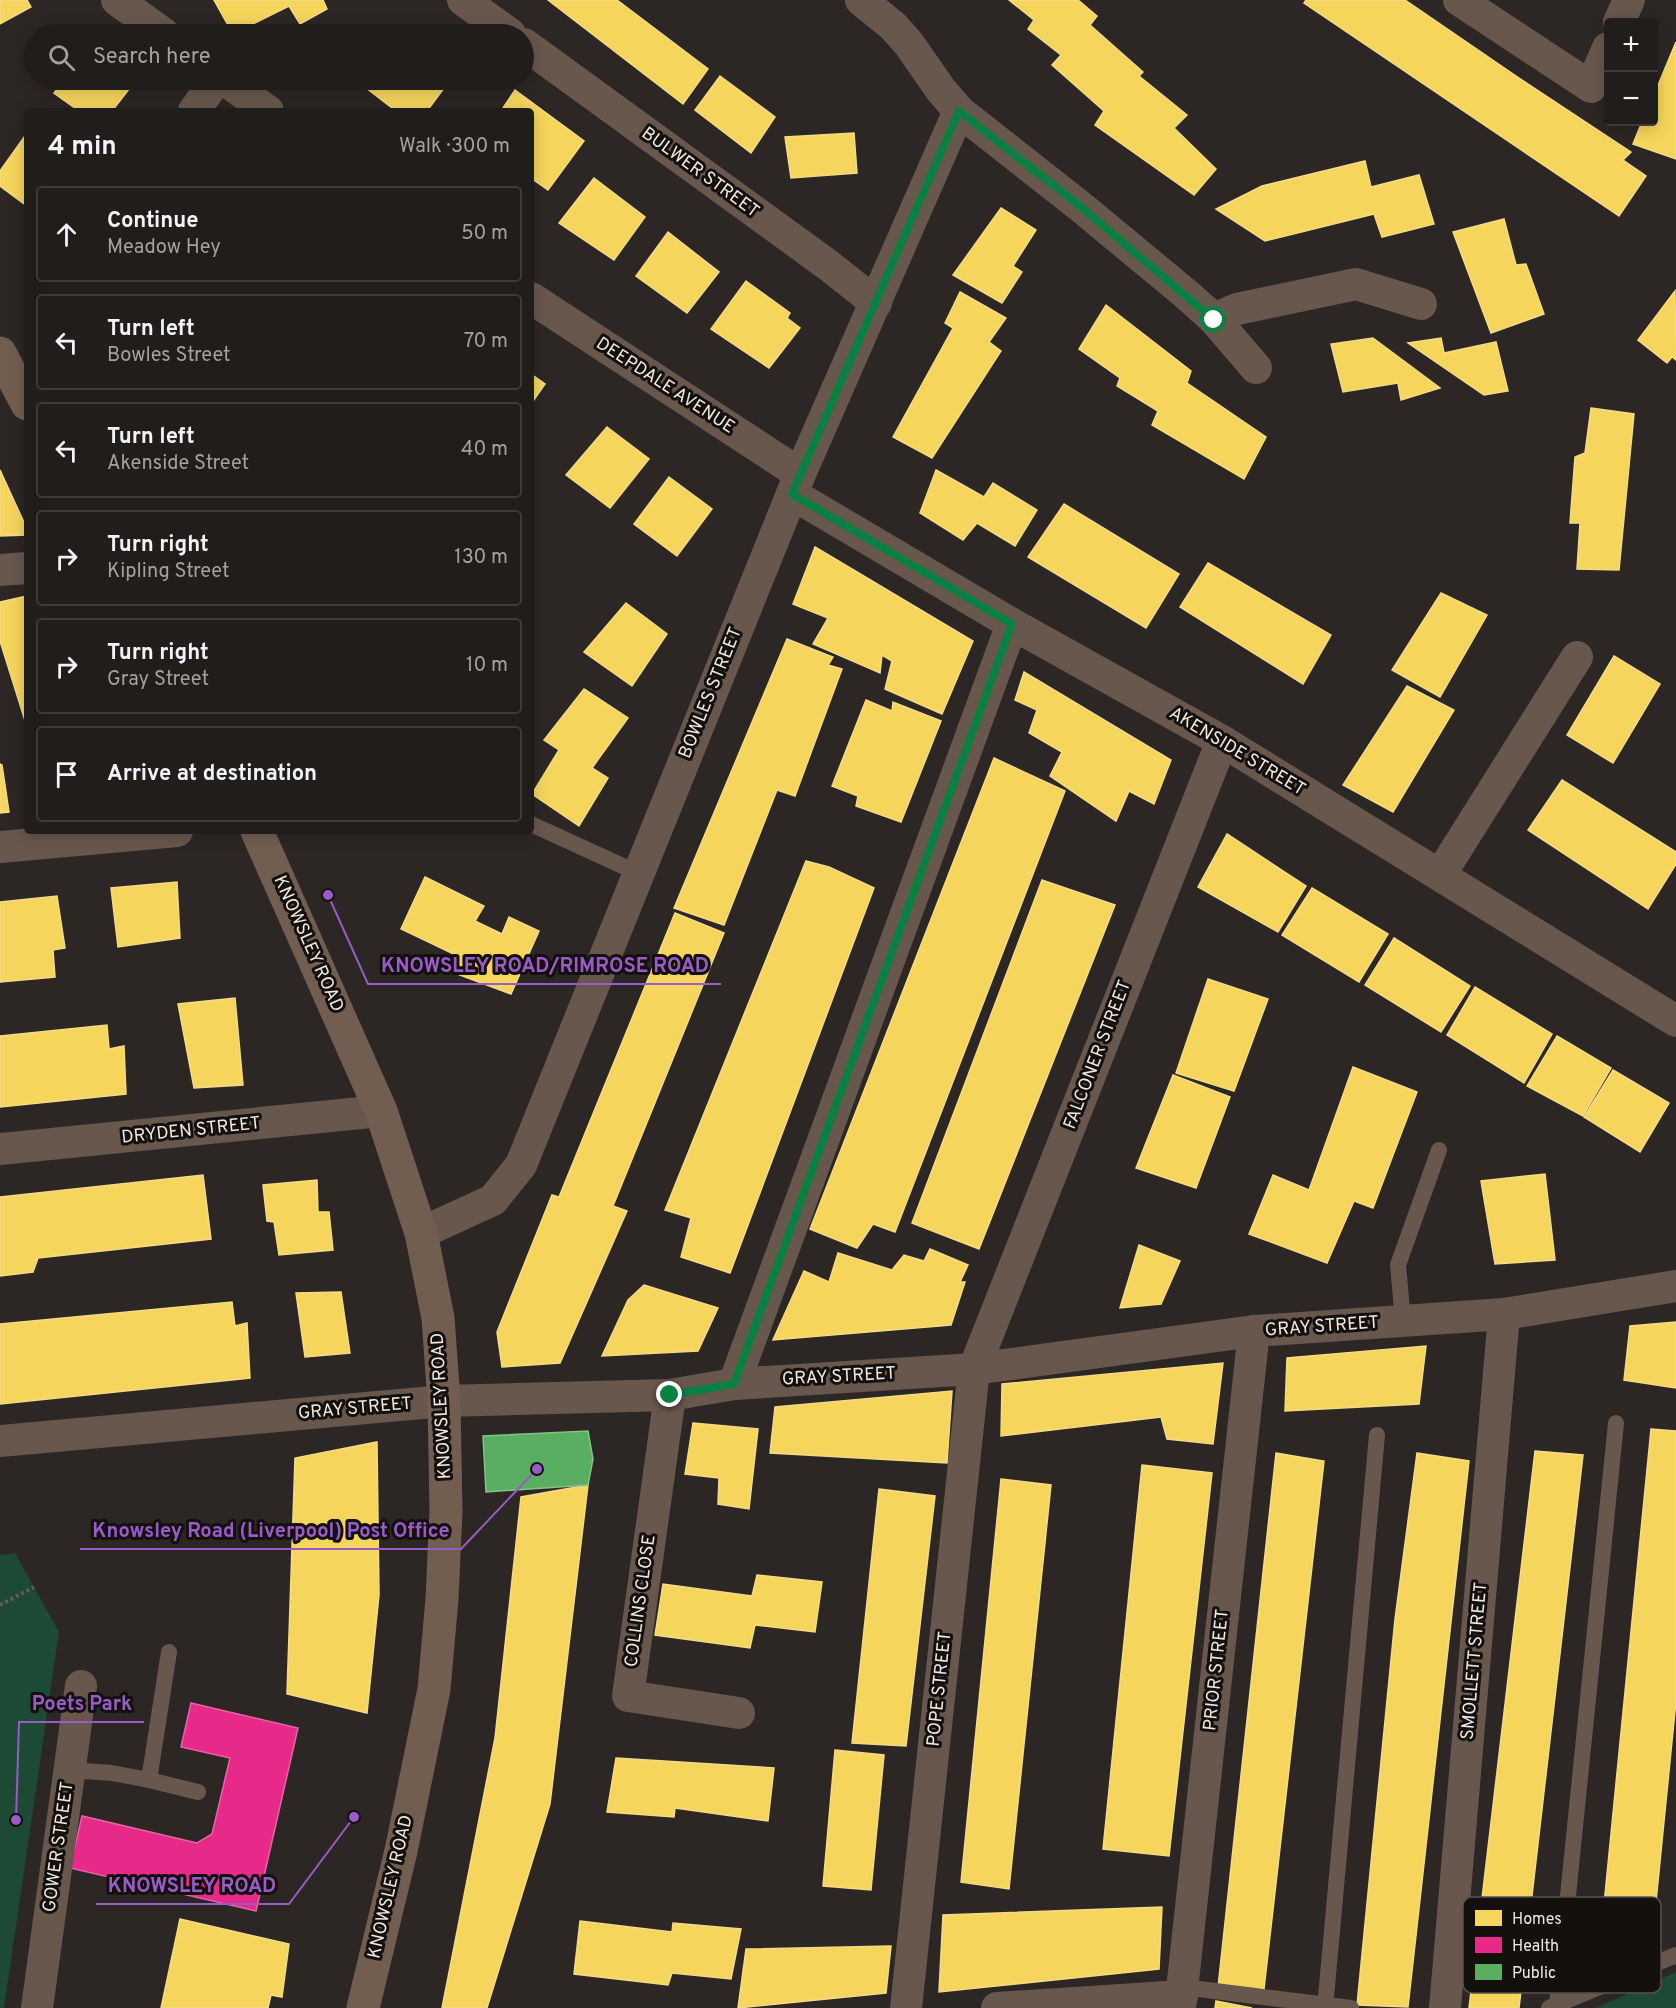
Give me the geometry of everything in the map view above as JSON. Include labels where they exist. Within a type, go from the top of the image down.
[{"type":"main road","points":[[0,353],[24,398]]},
{"type":"main road","name":"KNOWSLEY ROAD","points":[[258,834],[381,1112],[421,1233],[438,1318],[444,1401],[446,1511],[442,1599],[434,1689],[401,1851],[363,2008]]},
{"type":"street","points":[[117,0],[150,24]]},
{"type":"street","points":[[463,0],[496,24]]},
{"type":"street","points":[[861,0],[893,26],[909,44],[941,90],[959,111],[1081,207],[1214,320],[1256,368]]},
{"type":"street","points":[[1459,0],[1592,87],[1604,58]]},
{"type":"street","points":[[1622,18],[1629,0]]},
{"type":"street","name":"BULWER STREET","points":[[534,51],[828,265],[876,303]]},
{"type":"street","points":[[196,108],[209,90]]},
{"type":"street","points":[[239,90],[264,108]]},
{"type":"street","name":"BOWLES STREET","points":[[421,1233],[493,1200],[521,1165],[796,484],[959,111]]},
{"type":"street","points":[[1214,320],[1237,309],[1356,284],[1421,304]]},
{"type":"street","name":"DEEPDALE AVENUE","points":[[534,300],[796,484]]},
{"type":"street","name":"AKENSIDE STREET","points":[[796,484],[1012,624],[1222,741],[1676,1021]]},
{"type":"street","points":[[0,570],[24,568]]},
{"type":"street","points":[[734,1384],[1012,624]]},
{"type":"street","points":[[1440,875],[1577,657]]},
{"type":"street","name":"FALCONER STREET","points":[[974,1369],[1222,741]]},
{"type":"street","points":[[0,847],[144,834]]},
{"type":"street","name":"DRYDEN STREET","points":[[0,1149],[381,1112]]},
{"type":"street","name":"GRAY STREET","points":[[0,1441],[444,1401],[670,1395],[734,1384],[974,1369],[1254,1331],[1504,1314],[1676,1286]]},
{"type":"street","name":"SMOLLETT STREET","points":[[1445,2008],[1504,1314]]},
{"type":"street","name":"PRIOR STREET","points":[[1182,1997],[1254,1331]]},
{"type":"street","name":"POPE STREET","points":[[906,2008],[974,1369]]},
{"type":"street","name":"COLLINS CLOSE","points":[[670,1395],[628,1696],[740,1713]]},
{"type":"street","name":"GOWER STREET","points":[[37,2008],[81,1686]]},
{"type":"street","points":[[997,2008],[1182,1997]]},
{"type":"lane","points":[[534,825],[638,873]]},
{"type":"lane","points":[[1403,1321],[1398,1265],[1438,1150]]},
{"type":"lane","points":[[1565,1897],[1616,1423]]},
{"type":"lane","points":[[1325,2007],[1377,1435]]},
{"type":"lane","points":[[149,1780],[169,1652]]},
{"type":"lane","points":[[69,1770],[112,1773],[198,1792]]},
{"type":"lane","points":[[1661,1961],[1676,1955]]},
{"type":"lane","points":[[1553,2006],[1584,1993]]},
{"type":"lane","points":[[1182,1997],[1351,2008]]},
{"type":"path","points":[[0,1605],[34,1587]]},
{"type":"green space","points":[[15,1553],[59,1632],[4,2008],[0,2008],[0,1555]]},
{"type":"green space","points":[[1676,1972],[1676,2008],[1596,2008],[1629,1993],[1661,1993],[1661,1979]]},
{"type":"building: Homes","points":[[0,0],[27,0],[31,7],[0,24]]},
{"type":"building: Homes","points":[[214,0],[323,0],[327,9],[300,24],[289,6],[253,24],[227,24]]},
{"type":"building: Homes","points":[[548,0],[617,0],[708,69],[683,104]]},
{"type":"building: Homes","points":[[1009,0],[1078,0],[1097,16],[1090,25],[1143,72],[1139,76],[1187,115],[1174,128],[1216,169],[1194,195],[1095,125],[1104,111],[1052,65],[1061,55],[1028,29],[1034,20]]},
{"type":"building: Homes","points":[[1306,0],[1405,0],[1631,152],[1623,160],[1646,176],[1619,216],[1304,3]]},
{"type":"building: Homes","points":[[1676,42],[1676,159],[1633,144],[1640,126],[1658,126],[1658,85]]},
{"type":"building: Homes","points":[[720,76],[775,117],[751,153],[695,110]]},
{"type":"building: Homes","points":[[56,90],[128,90],[114,108],[75,108],[54,93]]},
{"type":"building: Homes","points":[[369,90],[443,90],[429,108],[392,108]]},
{"type":"building: Homes","points":[[515,90],[584,141],[548,190],[534,180],[534,108],[503,108]]},
{"type":"building: Homes","points":[[854,133],[857,173],[791,178],[785,137]]},
{"type":"building: Homes","points":[[24,137],[24,204],[0,186],[0,171]]},
{"type":"building: Homes","points":[[1365,161],[1371,187],[1419,175],[1434,224],[1382,237],[1374,214],[1265,241],[1216,209],[1262,186]]},
{"type":"building: Homes","points":[[594,178],[645,217],[614,260],[559,223]]},
{"type":"building: Homes","points":[[1001,208],[1036,230],[1013,266],[1022,272],[1002,303],[953,275]]},
{"type":"building: Homes","points":[[1504,219],[1516,265],[1526,264],[1544,314],[1491,333],[1453,232]]},
{"type":"building: Homes","points":[[668,232],[719,272],[687,313],[636,276]]},
{"type":"building: Homes","points":[[746,281],[790,313],[787,318],[800,328],[769,368],[711,329]]},
{"type":"building: Homes","points":[[1675,291],[1676,360],[1672,357],[1667,363],[1638,340]]},
{"type":"building: Homes","points":[[960,292],[1006,318],[989,342],[1001,351],[932,458],[893,437],[953,328],[945,323]]},
{"type":"building: Homes","points":[[1106,305],[1191,371],[1187,383],[1266,437],[1244,479],[1152,425],[1158,411],[1117,386],[1120,378],[1079,349]]},
{"type":"building: Homes","points":[[1373,338],[1440,388],[1401,400],[1398,383],[1343,392],[1331,344]]},
{"type":"building: Homes","points":[[1441,338],[1444,353],[1496,342],[1508,391],[1484,395],[1408,343]]},
{"type":"building: Homes","points":[[534,376],[545,384],[534,400]]},
{"type":"building: Homes","points":[[1591,408],[1634,414],[1619,570],[1577,569],[1580,523],[1570,523],[1575,457],[1585,453]]},
{"type":"building: Homes","points":[[607,427],[649,459],[610,508],[566,475]]},
{"type":"building: Homes","points":[[0,470],[24,522],[24,535],[0,536]]},
{"type":"building: Homes","points":[[936,470],[984,497],[993,483],[1037,510],[1015,546],[977,523],[963,540],[920,513]]},
{"type":"building: Homes","points":[[669,477],[712,509],[677,556],[634,524]]},
{"type":"building: Homes","points":[[1064,504],[1179,574],[1146,628],[1028,557]]},
{"type":"building: Homes","points":[[815,547],[973,641],[942,714],[885,689],[892,661],[882,655],[880,673],[813,644],[828,618],[793,604]]},
{"type":"building: Homes","points":[[1208,563],[1331,635],[1303,684],[1180,607]]},
{"type":"building: Homes","points":[[1441,593],[1487,615],[1440,697],[1392,670]]},
{"type":"building: Homes","points":[[24,597],[24,717],[0,641],[0,602]]},
{"type":"building: Homes","points":[[626,603],[667,634],[632,686],[584,652]]},
{"type":"building: Homes","points":[[787,639],[833,657],[828,665],[842,669],[795,796],[777,790],[724,925],[674,908]]},
{"type":"building: Homes","points":[[1614,656],[1660,684],[1613,763],[1567,735]]},
{"type":"building: Homes","points":[[1024,672],[1171,760],[1154,804],[1129,791],[1116,821],[1050,776],[1062,752],[1029,733],[1037,710],[1015,700]]},
{"type":"building: Homes","points":[[1407,686],[1454,710],[1393,812],[1343,785]]},
{"type":"building: Homes","points":[[584,689],[628,718],[592,768],[608,778],[579,826],[534,795],[534,791],[559,750],[544,740]]},
{"type":"building: Homes","points":[[866,700],[892,711],[893,702],[941,721],[901,822],[856,806],[858,796],[832,786]]},
{"type":"building: Homes","points":[[994,758],[1065,791],[895,1232],[873,1224],[857,1248],[810,1229]]},
{"type":"building: Homes","points":[[0,764],[9,812],[0,813]]},
{"type":"building: Homes","points":[[1562,780],[1676,852],[1676,864],[1648,909],[1528,830]]},
{"type":"building: Homes","points":[[1227,834],[1306,886],[1278,932],[1198,887]]},
{"type":"building: Homes","points":[[806,861],[829,867],[874,888],[730,1273],[681,1257],[691,1218],[665,1210]]},
{"type":"building: Homes","points":[[425,877],[484,906],[475,921],[502,934],[509,917],[539,931],[511,994],[452,972],[460,957],[401,929]]},
{"type":"building: Homes","points":[[1042,880],[1115,905],[979,1249],[912,1223]]},
{"type":"building: Homes","points":[[177,882],[180,938],[118,947],[111,888]]},
{"type":"building: Homes","points":[[1312,888],[1388,934],[1359,982],[1282,935]]},
{"type":"building: Homes","points":[[57,896],[65,948],[53,950],[55,977],[0,982],[0,902]]},
{"type":"building: Homes","points":[[675,913],[724,933],[613,1206],[627,1211],[560,1363],[502,1367],[497,1332],[552,1195],[559,1197]]},
{"type":"building: Homes","points":[[1394,938],[1470,986],[1441,1032],[1365,985]]},
{"type":"building: Homes","points":[[1208,979],[1268,999],[1234,1091],[1176,1073]]},
{"type":"building: Homes","points":[[1475,987],[1552,1034],[1524,1083],[1447,1035]]},
{"type":"building: Homes","points":[[235,998],[243,1085],[194,1088],[178,1004]]},
{"type":"building: Homes","points":[[107,1025],[109,1049],[124,1046],[126,1094],[0,1107],[0,1036]]},
{"type":"building: Homes","points":[[1557,1036],[1611,1068],[1583,1116],[1527,1086]]},
{"type":"building: Homes","points":[[1353,1067],[1417,1092],[1373,1208],[1354,1201],[1327,1263],[1249,1234],[1273,1175],[1309,1190]]},
{"type":"building: Homes","points":[[1613,1070],[1669,1103],[1640,1152],[1584,1117]]},
{"type":"building: Homes","points":[[1173,1075],[1230,1097],[1196,1188],[1136,1168]]},
{"type":"building: Homes","points":[[1545,1174],[1555,1260],[1495,1264],[1481,1181]]},
{"type":"building: Homes","points":[[203,1175],[211,1239],[38,1258],[33,1272],[0,1276],[0,1197]]},
{"type":"building: Homes","points":[[317,1180],[318,1212],[329,1212],[333,1250],[279,1255],[274,1222],[267,1221],[263,1185]]},
{"type":"building: Homes","points":[[1139,1245],[1180,1261],[1161,1304],[1120,1308]]},
{"type":"building: Homes","points":[[930,1249],[968,1265],[960,1282],[965,1282],[951,1325],[773,1340],[804,1271],[829,1282],[838,1253],[892,1270],[904,1255],[924,1261]]},
{"type":"building: Homes","points":[[644,1285],[718,1308],[698,1351],[602,1356],[628,1300]]},
{"type":"building: Homes","points":[[341,1292],[350,1353],[305,1357],[296,1293]]},
{"type":"building: Homes","points":[[232,1302],[235,1326],[247,1323],[250,1378],[0,1404],[0,1324]]},
{"type":"building: Homes","points":[[1676,1322],[1676,1388],[1624,1380],[1630,1326]]},
{"type":"building: Homes","points":[[1426,1346],[1419,1404],[1285,1411],[1287,1358]]},
{"type":"building: Homes","points":[[1223,1363],[1213,1444],[1167,1439],[1161,1417],[1001,1436],[1002,1384]]},
{"type":"building: Homes","points":[[952,1391],[947,1463],[770,1453],[775,1407]]},
{"type":"building: Homes","points":[[693,1423],[758,1429],[749,1509],[718,1504],[719,1478],[685,1474]]},
{"type":"building: Homes","points":[[1651,1429],[1676,1431],[1676,1701],[1656,1897],[1605,1897]]},
{"type":"building: Homes","points":[[377,1442],[379,1595],[367,1713],[287,1694],[295,1458]]},
{"type":"building: Homes","points":[[1535,1451],[1583,1455],[1532,1897],[1482,1897]]},
{"type":"building: Homes","points":[[1276,1453],[1324,1461],[1264,1989],[1218,1987]]},
{"type":"building: Homes","points":[[1417,1453],[1469,1461],[1408,2007],[1357,2005],[1395,1619]]},
{"type":"building: Homes","points":[[1142,1465],[1212,1473],[1169,1856],[1103,1849]]},
{"type":"building: Homes","points":[[1001,1479],[1051,1485],[1009,1889],[961,1882]]},
{"type":"building: Homes","points":[[588,1485],[550,1804],[487,2008],[442,2008],[495,1738],[521,1497]]},
{"type":"building: Homes","points":[[879,1489],[935,1496],[906,1746],[852,1743]]},
{"type":"building: Homes","points":[[757,1575],[822,1582],[815,1632],[755,1625],[750,1648],[655,1635],[663,1584],[752,1596]]},
{"type":"building: Homes","points":[[835,1750],[884,1755],[871,1890],[823,1886]]},
{"type":"building: Homes","points":[[616,1758],[774,1768],[768,1821],[675,1808],[674,1817],[607,1812]]},
{"type":"building: Homes","points":[[1162,1907],[1159,1969],[939,1992],[943,1915]]},
{"type":"building: Homes","points":[[180,1919],[289,1944],[282,1997],[271,1995],[268,2008],[161,2008]]},
{"type":"building: Homes","points":[[580,1921],[672,1932],[673,1923],[741,1929],[731,1979],[672,1973],[668,1985],[574,1974]]},
{"type":"building: Homes","points":[[891,1946],[886,1993],[738,2008],[746,1949]]},
{"type":"building: Homes","points":[[1471,1993],[1521,1993],[1519,2008],[1469,2008]]},
{"type":"building: Homes","points":[[1216,2001],[1252,2008],[1215,2008]]},
{"type":"building: Health","points":[[191,1703],[298,1728],[256,1911],[70,1868],[82,1816],[197,1843],[212,1834],[230,1758],[181,1747]]},
{"type":"building: Public","points":[[588,1431],[593,1459],[588,1485],[486,1492],[483,1436]]},
{"type":"place","name":"KNOWSLEY ROAD/RIMROSE ROAD","points":[[328,895]]},
{"type":"place","name":"Knowsley Road (Liverpool) Post Office","points":[[537,1469]]},
{"type":"place","name":"KNOWSLEY ROAD","points":[[354,1817]]},
{"type":"place","name":"Poets Park","points":[[16,1820]]},
{"type":"route","points":[[670,1395],[734,1384],[1012,624],[792,494],[959,111],[1081,207],[1214,320]]}]
